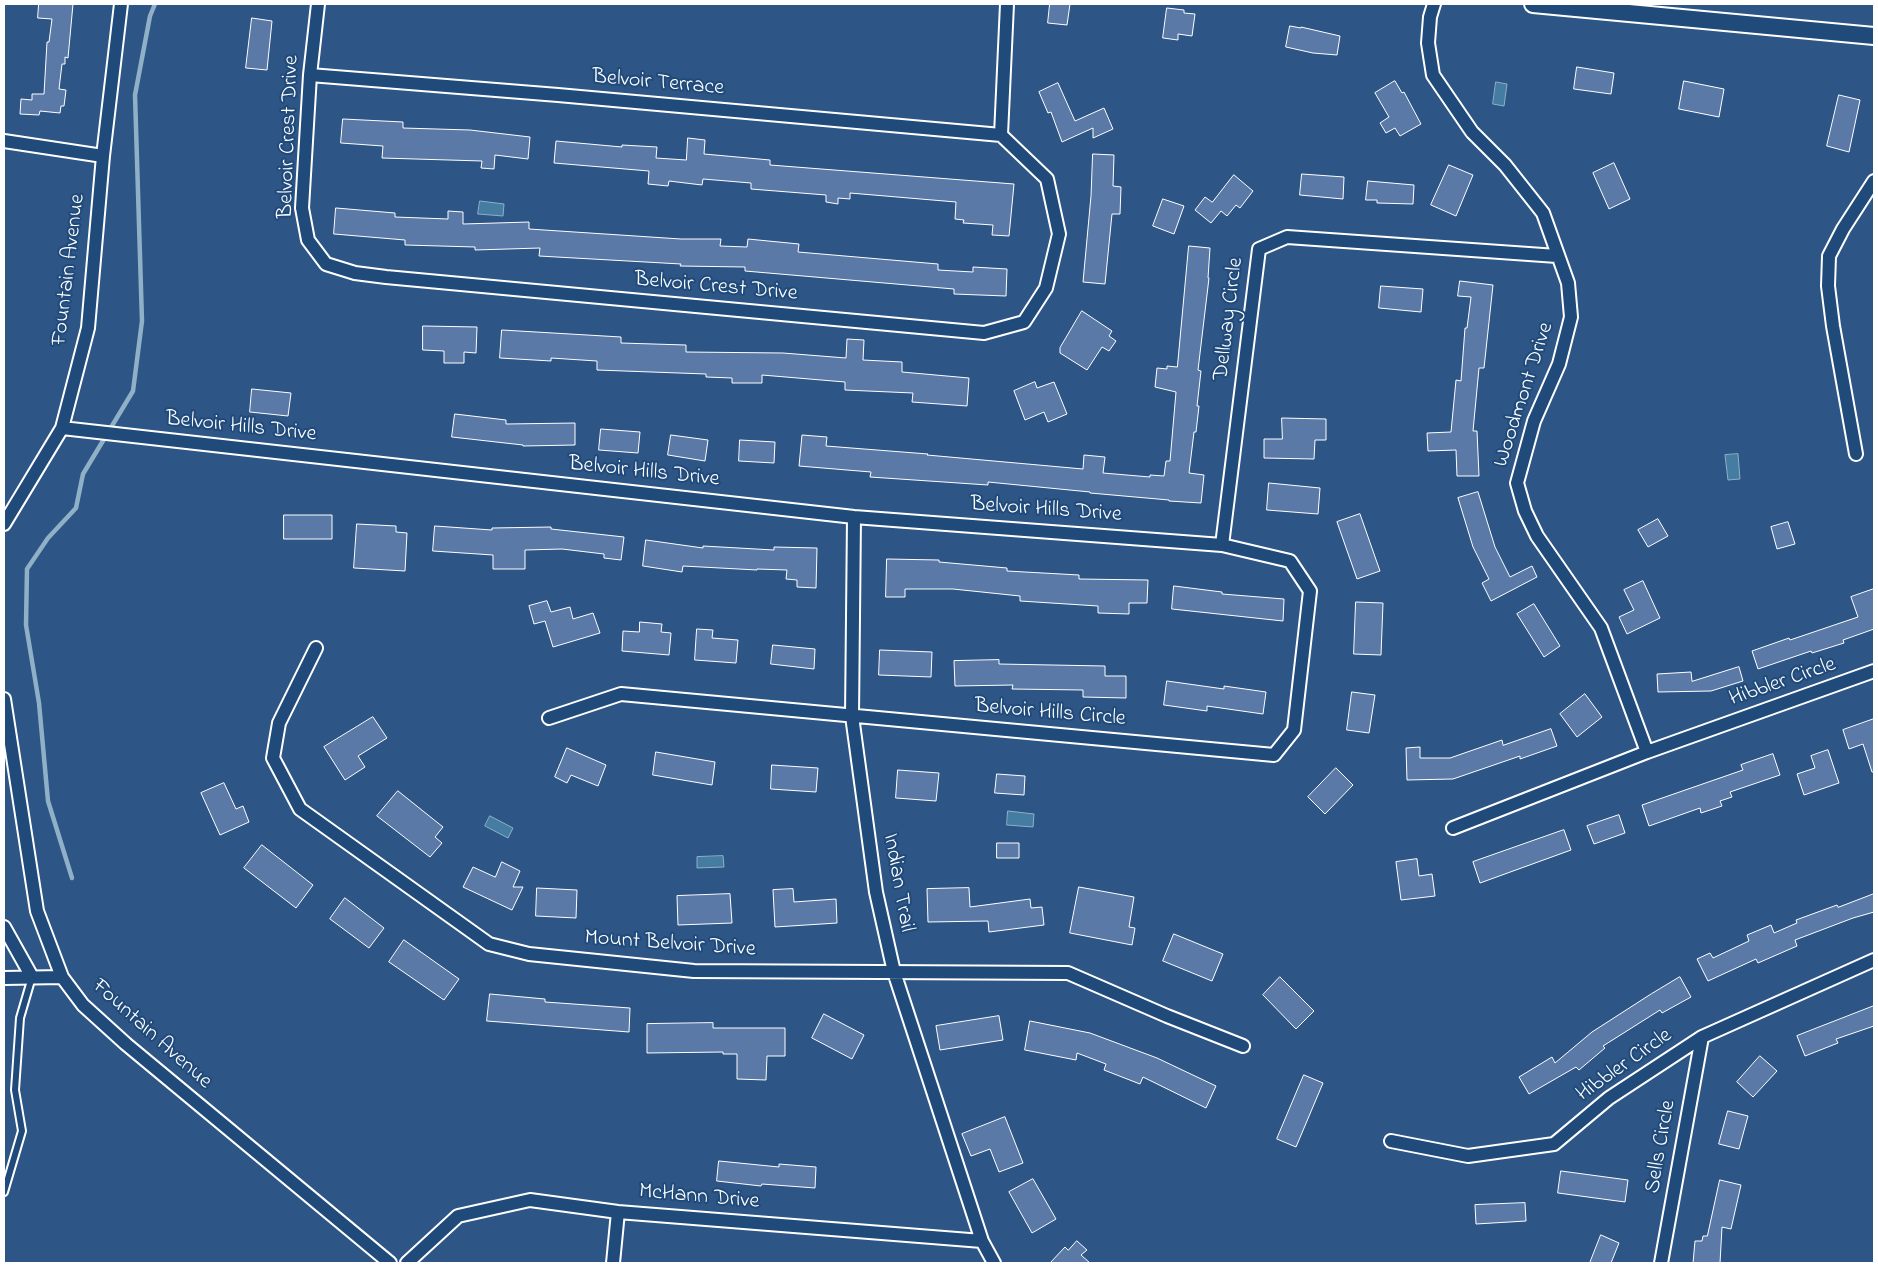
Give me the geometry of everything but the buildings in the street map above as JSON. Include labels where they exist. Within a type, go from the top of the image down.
[{"type":"street","name":"Fountain Avenue","points":[[4,524],[62,428],[88,328],[103,156],[120,4]]},
{"type":"street","name":"Belvoir Crest Drive","points":[[318,4],[310,75],[302,208],[308,240],[326,264],[355,273],[984,334],[1024,322],[1046,288],[1059,234],[1047,179],[1001,134]]},
{"type":"street","points":[[1001,134],[1007,4]]},
{"type":"street","name":"Woodmont Drive","points":[[1434,4],[1430,17],[1428,43],[1433,75],[1472,132],[1505,166],[1543,213],[1568,283],[1572,317],[1559,364],[1534,420],[1518,483],[1525,511],[1537,536],[1601,628],[1647,752]]},
{"type":"street","points":[[1533,4],[1592,7],[1874,36]]},
{"type":"street","name":"Belvoir Terrace","points":[[310,75],[1001,134]]},
{"type":"street","points":[[4,141],[103,156]]},
{"type":"street","points":[[1856,454],[1833,326],[1828,286],[1829,256],[1843,229],[1874,181]]},
{"type":"street","name":"Dellway Circle","points":[[1222,545],[1259,249],[1287,237],[1557,256]]},
{"type":"street","name":"Belvoir Hills Drive","points":[[62,428],[854,517],[1222,545]]},
{"type":"street","name":"Indian Trail","points":[[854,517],[852,716],[876,892],[894,972],[982,1242]]},
{"type":"street","name":"Belvoir Hills Circle","points":[[549,718],[621,694],[1274,755],[1294,730],[1310,591],[1290,561],[1222,545]]},
{"type":"street","name":"Mount Belvoir Drive","points":[[316,648],[279,723],[274,758],[300,808],[490,944],[529,954],[694,970],[1068,974],[1243,1046]]},
{"type":"street","name":"Hibbler Circle","points":[[1452,828],[1647,752],[1874,672]]},
{"type":"street","name":"Fountain Avenue","points":[[4,699],[37,911],[62,977],[83,1005],[126,1044],[390,1263]]},
{"type":"street","points":[[4,927],[32,977]]},
{"type":"street","name":"Hibbler Circle","points":[[1391,1141],[1468,1156],[1554,1144],[1609,1098],[1702,1037],[1874,960]]},
{"type":"street","points":[[4,978],[62,977]]},
{"type":"street","name":"Sells Circle","points":[[1661,1263],[1702,1037]]},
{"type":"street","name":"McHann Drive","points":[[407,1263],[458,1216],[530,1200],[618,1212],[982,1242]]},
{"type":"street","points":[[613,1263],[618,1212]]},
{"type":"street","points":[[982,1242],[994,1263]]},
{"type":"lane","points":[[4,1192],[22,1131],[15,1090],[20,1018],[32,977]]},
{"type":"water","points":[[1496,82],[1507,84],[1504,106],[1493,104]]},
{"type":"water","points":[[480,201],[504,204],[503,216],[478,214]]},
{"type":"water","points":[[1738,454],[1740,479],[1728,480],[1725,455]]},
{"type":"water","points":[[1008,811],[1034,814],[1033,827],[1007,825]]},
{"type":"water","points":[[490,816],[513,828],[508,838],[485,826]]},
{"type":"water","points":[[723,856],[724,867],[697,868],[697,857]]},
{"type":"waterway","points":[[72,878],[48,801],[39,703],[26,625],[27,569],[48,538],[76,508],[83,474],[133,391],[142,321],[135,95],[150,16],[155,4]]}]
